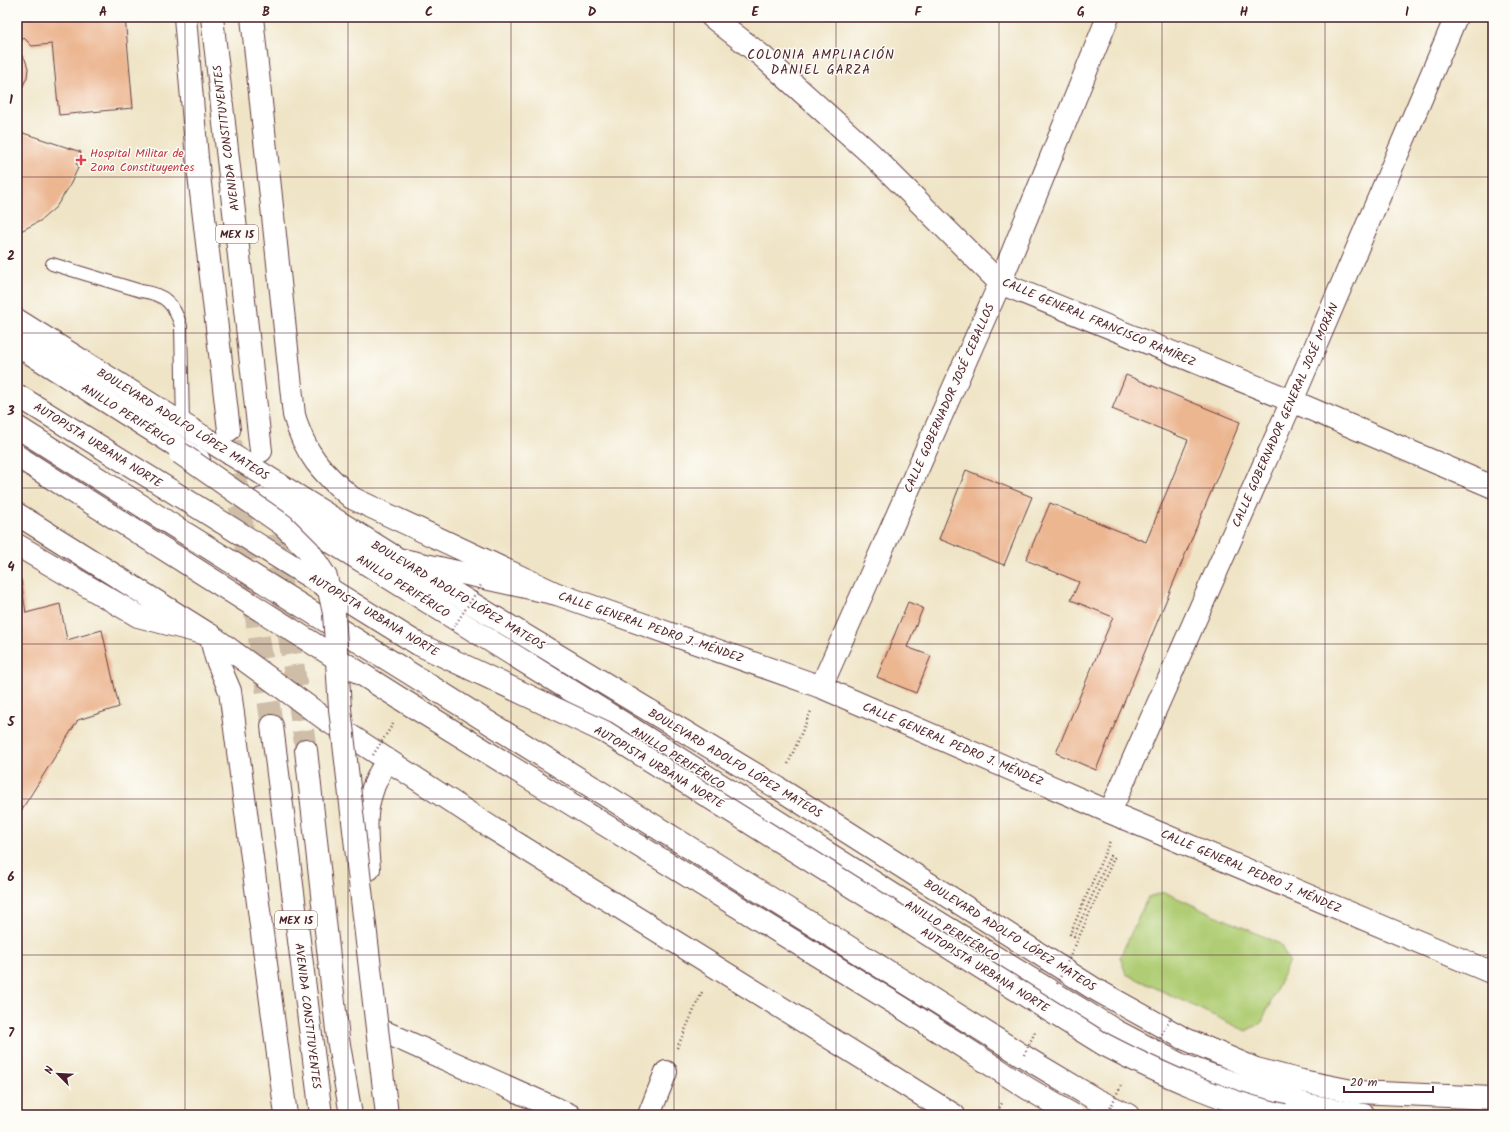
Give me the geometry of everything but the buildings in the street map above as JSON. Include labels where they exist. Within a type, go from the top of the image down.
[{"type":"main road","points":[[170,17],[177,76],[197,158]]},
{"type":"main road","name":"MEX 15","points":[[185,17],[197,158],[229,430]]},
{"type":"main road","name":"AVENIDA CONSTITUYENTES","points":[[212,17],[261,451]]},
{"type":"main road","points":[[252,17],[294,415],[306,448],[331,481],[352,498],[557,594]]},
{"type":"main road","name":"CALLE GENERAL FRANCISCO RAMÍREZ","points":[[712,17],[762,56],[872,155],[1000,283],[1292,401],[1493,487]]},
{"type":"main road","name":"CALLE GOBERNADOR JOSÉ CEBALLOS","points":[[821,687],[1000,283],[1108,17]]},
{"type":"main road","name":"CALLE GOBERNADOR GENERAL JOSÉ MORÁN","points":[[1116,814],[1456,17]]},
{"type":"main road","name":"BOULEVARD ADOLFO LÓPEZ MATEOS","points":[[17,320],[398,559],[778,788],[1093,988],[1183,1038],[1215,1053],[1263,1071],[1302,1082],[1357,1092],[1493,1098]]},
{"type":"main road","name":"ANILLO PERIFÉRICO","points":[[17,345],[623,723],[892,894],[1116,1031],[1179,1064],[1239,1086],[1308,1105],[1364,1115]]},
{"type":"main road","points":[[17,351],[180,453],[283,525],[309,551],[326,577],[334,613],[340,709],[387,1115]]},
{"type":"main road","name":"AUTOPISTA URBANA NORTE","points":[[17,395],[418,644],[605,732],[1103,1044],[1147,1067],[1192,1087],[1230,1100],[1284,1115]]},
{"type":"main road","points":[[17,427],[342,632],[601,791],[1026,1058],[1096,1099],[1128,1115]]},
{"type":"main road","points":[[17,456],[404,701],[904,1009],[1027,1088],[1073,1115]]},
{"type":"main road","points":[[17,514],[210,635],[328,721],[492,828],[954,1115]]},
{"type":"main road","points":[[17,545],[138,616],[210,635]]},
{"type":"main road","name":"CALLE GENERAL PEDRO J. MÉNDEZ","points":[[398,559],[557,594],[821,687],[1116,814],[1493,973]]},
{"type":"main road","points":[[210,635],[216,658],[230,691],[286,1115]]},
{"type":"main road","name":"AVENIDA CONSTITUYENTES","points":[[272,726],[321,1115]]},
{"type":"main road","name":"MEX 15","points":[[306,750],[338,1039],[351,1115]]},
{"type":"main road","points":[[387,760],[370,793],[366,809],[365,826],[373,921],[397,1115]]},
{"type":"main road","points":[[387,1034],[570,1115]]},
{"type":"main road","points":[[649,1115],[666,1072]]},
{"type":"lane","points":[[52,264],[141,291],[154,293],[170,304],[177,314],[181,326],[183,425]]},
{"type":"path","points":[[778,788],[821,687]]},
{"type":"path","points":[[1074,948],[1114,858],[1110,856],[1074,936],[1070,934],[1116,814]]},
{"type":"path","points":[[666,1072],[713,966]]},
{"type":"green space","points":[[1164,892],[1280,944],[1289,961],[1262,1022],[1246,1031],[1126,974],[1120,957],[1148,897]]},
{"type":"tunnel","points":[[230,441],[272,726]]},
{"type":"tunnel","points":[[269,502],[306,750]]},
{"type":"place","name":"Hospital Militar de Zona Constituyentes","points":[[81,160]]},
{"type":"district","name":"COLONIA AMPLIACIÓN DANIEL GARZA","points":[[821,62]]}]
